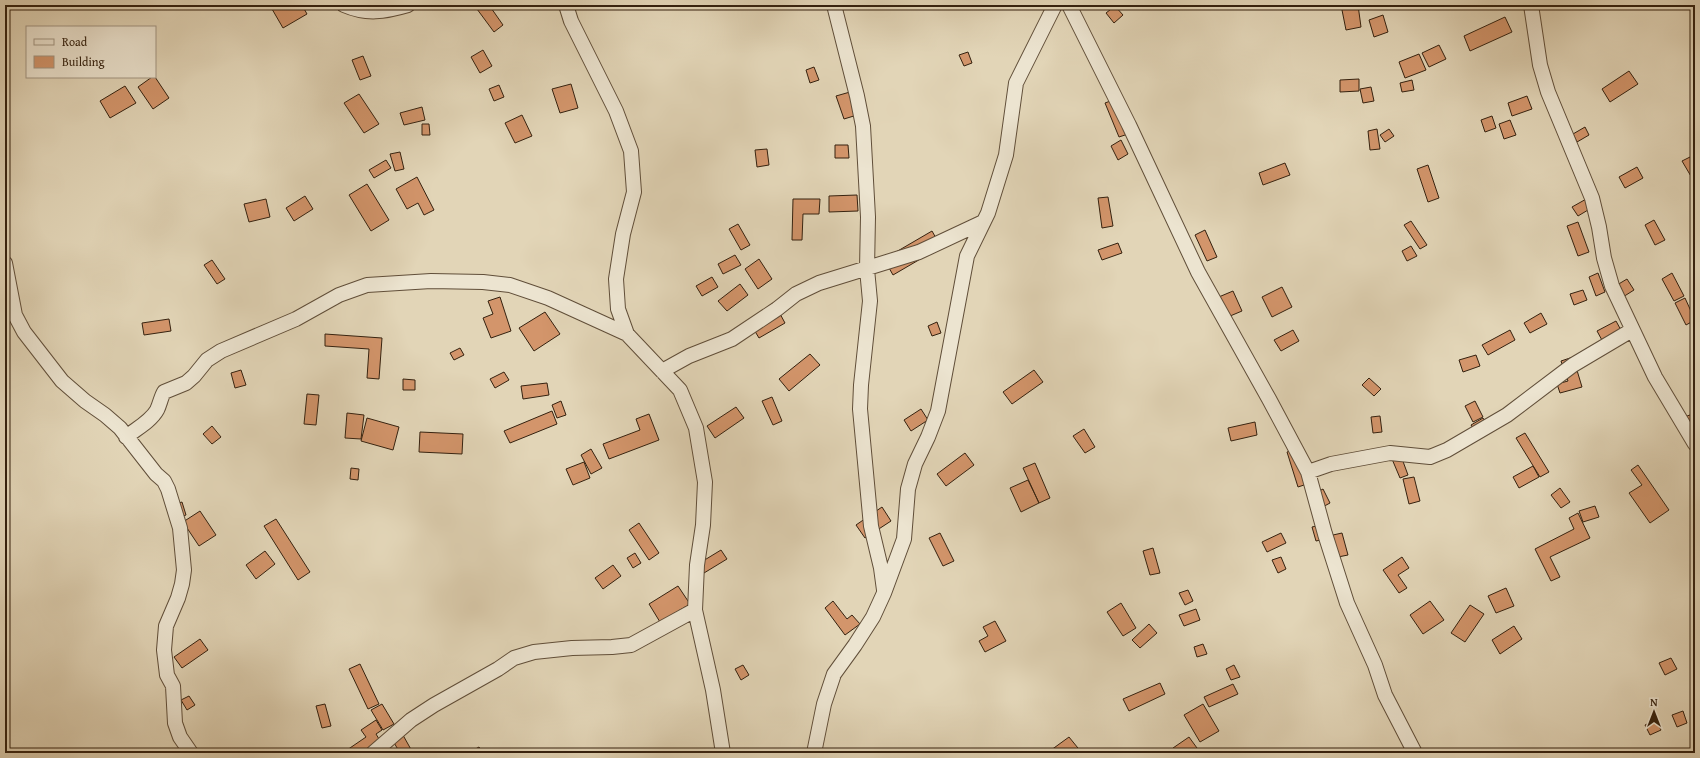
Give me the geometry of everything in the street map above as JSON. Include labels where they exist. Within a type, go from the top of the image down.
[{"type":"street","points":[[344,5],[356,10],[371,12],[408,5]]},
{"type":"street","points":[[566,5],[571,21],[616,111],[631,151],[634,192],[623,234],[616,279],[618,309],[627,334]]},
{"type":"street","points":[[834,5],[863,126],[868,217],[867,269],[870,301],[861,385],[860,409],[871,526],[884,593]]},
{"type":"street","points":[[814,753],[824,704],[834,674],[873,617],[884,593],[904,539],[908,489],[915,464],[938,411],[967,256],[988,213],[1006,155],[1016,83],[1055,5]]},
{"type":"street","points":[[1069,5],[1129,125],[1198,272],[1308,472],[1325,534],[1347,603],[1376,665],[1385,695],[1415,753]]},
{"type":"street","points":[[1531,5],[1540,66],[1548,92],[1592,198],[1612,286],[1655,377],[1695,444]]},
{"type":"street","points":[[662,371],[689,356],[732,339],[777,309],[796,294],[819,284],[918,252],[983,222]]},
{"type":"street","points":[[5,263],[15,315],[24,332],[62,381],[85,401],[105,415],[126,437],[156,474],[164,481],[168,490],[180,528],[184,570],[178,598],[166,626],[164,650],[168,675],[173,686],[175,723],[180,737],[191,753]]},
{"type":"street","points":[[126,437],[154,414],[158,409],[164,392],[186,383],[207,360],[221,351],[296,318],[339,295],[367,285],[431,281],[484,282],[510,285],[548,298],[627,334],[680,390],[696,428],[706,482],[703,525],[697,565],[695,610],[713,690],[723,753]]},
{"type":"street","points":[[1308,472],[1331,464],[1390,453],[1430,457],[1447,450],[1507,414],[1573,365],[1632,330]]},
{"type":"street","points":[[373,753],[411,720],[514,658],[534,652],[631,644],[695,610]]},
{"type":"building","points":[[280,5],[302,5],[307,14],[283,28],[272,9]]},
{"type":"building","points":[[474,5],[489,5],[503,25],[494,32]]},
{"type":"building","points":[[1341,5],[1358,5],[1361,27],[1346,30]]},
{"type":"building","points":[[1115,6],[1123,15],[1114,23],[1106,13]]},
{"type":"building","points":[[1383,15],[1388,32],[1374,37],[1369,20]]},
{"type":"building","points":[[1505,17],[1512,32],[1470,51],[1464,36]]},
{"type":"building","points":[[1439,45],[1446,59],[1429,67],[1422,53]]},
{"type":"building","points":[[483,50],[492,66],[480,73],[471,57]]},
{"type":"building","points":[[968,52],[972,63],[964,66],[959,55]]},
{"type":"building","points":[[1419,54],[1426,70],[1405,78],[1399,62]]},
{"type":"building","points":[[363,56],[371,76],[360,80],[352,60]]},
{"type":"building","points":[[814,67],[819,80],[810,83],[806,70]]},
{"type":"building","points":[[1629,71],[1638,84],[1610,102],[1602,89]]},
{"type":"building","points":[[151,78],[156,78],[169,98],[153,109],[138,87]]},
{"type":"building","points":[[1359,79],[1359,91],[1340,92],[1340,80]]},
{"type":"building","points":[[1412,80],[1414,90],[1402,92],[1400,83]]},
{"type":"building","points":[[571,84],[578,108],[560,113],[552,89]]},
{"type":"building","points":[[499,85],[504,97],[494,101],[489,89]]},
{"type":"building","points":[[125,86],[136,103],[110,118],[100,101]]},
{"type":"building","points":[[1371,87],[1374,101],[1363,103],[1360,89]]},
{"type":"building","points":[[850,92],[857,115],[844,119],[836,96]]},
{"type":"building","points":[[359,94],[379,124],[364,133],[344,103]]},
{"type":"building","points":[[1527,96],[1532,109],[1512,116],[1508,103]]},
{"type":"building","points":[[1113,100],[1128,134],[1119,137],[1105,103]]},
{"type":"building","points":[[422,107],[425,120],[404,125],[400,113]]},
{"type":"building","points":[[522,115],[532,136],[515,143],[505,123]]},
{"type":"building","points":[[1492,116],[1496,128],[1485,132],[1481,120]]},
{"type":"building","points":[[1510,120],[1516,135],[1504,139],[1499,124]]},
{"type":"building","points":[[422,124],[429,124],[430,135],[422,135]]},
{"type":"building","points":[[1585,127],[1589,135],[1577,142],[1573,134]]},
{"type":"building","points":[[1377,129],[1380,149],[1370,150],[1368,131]]},
{"type":"building","points":[[1389,129],[1394,136],[1385,142],[1380,135]]},
{"type":"building","points":[[1121,140],[1128,154],[1118,160],[1111,146]]},
{"type":"building","points":[[835,145],[848,145],[849,158],[835,158]]},
{"type":"building","points":[[767,149],[769,165],[757,167],[755,150]]},
{"type":"building","points":[[400,152],[404,169],[395,171],[390,154]]},
{"type":"building","points":[[1690,157],[1695,165],[1695,177],[1692,178],[1682,161]]},
{"type":"building","points":[[386,160],[391,168],[374,178],[369,170]]},
{"type":"building","points":[[1285,163],[1290,175],[1263,185],[1259,173]]},
{"type":"building","points":[[1428,165],[1439,198],[1428,202],[1417,169]]},
{"type":"building","points":[[1637,167],[1643,178],[1625,188],[1619,177]]},
{"type":"building","points":[[417,177],[434,210],[424,215],[418,203],[407,209],[396,189]]},
{"type":"building","points":[[367,184],[389,220],[371,231],[349,195]]},
{"type":"building","points":[[1695,191],[1695,200],[1691,194]]},
{"type":"building","points":[[857,195],[858,211],[829,212],[829,196]]},
{"type":"building","points":[[305,196],[313,209],[294,221],[286,208]]},
{"type":"building","points":[[1108,197],[1113,226],[1102,228],[1098,198]]},
{"type":"building","points":[[1588,198],[1593,207],[1578,216],[1572,207]]},
{"type":"building","points":[[266,199],[270,217],[249,222],[244,204]]},
{"type":"building","points":[[793,199],[820,199],[819,214],[803,214],[802,240],[792,240]]},
{"type":"building","points":[[1654,220],[1665,240],[1655,245],[1645,225]]},
{"type":"building","points":[[1411,221],[1427,245],[1420,249],[1404,225]]},
{"type":"building","points":[[1578,222],[1589,252],[1578,256],[1567,226]]},
{"type":"building","points":[[738,224],[750,245],[741,250],[729,229]]},
{"type":"building","points":[[1205,230],[1217,257],[1207,261],[1195,235]]},
{"type":"building","points":[[932,231],[941,247],[893,275],[884,259]]},
{"type":"building","points":[[1118,243],[1122,253],[1102,260],[1098,250]]},
{"type":"building","points":[[1411,246],[1417,256],[1407,261],[1402,251]]},
{"type":"building","points":[[735,255],[741,265],[723,274],[718,264]]},
{"type":"building","points":[[759,259],[772,279],[758,289],[745,269]]},
{"type":"building","points":[[212,260],[225,279],[217,284],[204,265]]},
{"type":"building","points":[[1598,273],[1605,292],[1596,296],[1589,277]]},
{"type":"building","points":[[1672,273],[1684,296],[1674,301],[1662,279]]},
{"type":"building","points":[[712,277],[718,287],[702,296],[696,286]]},
{"type":"building","points":[[1627,279],[1634,290],[1615,302],[1607,291]]},
{"type":"building","points":[[740,284],[748,295],[727,311],[718,301]]},
{"type":"building","points":[[1282,287],[1292,307],[1272,317],[1262,297]]},
{"type":"building","points":[[1583,290],[1587,300],[1574,305],[1570,294]]},
{"type":"building","points":[[1233,291],[1242,311],[1223,319],[1214,299]]},
{"type":"building","points":[[500,297],[511,331],[491,338],[483,318],[493,314],[488,301]]},
{"type":"building","points":[[1685,298],[1695,320],[1686,325],[1675,303]]},
{"type":"building","points":[[545,312],[560,334],[534,351],[519,328]]},
{"type":"building","points":[[779,312],[785,323],[759,338],[753,328]]},
{"type":"building","points":[[1541,313],[1547,324],[1530,333],[1524,323]]},
{"type":"building","points":[[169,319],[171,331],[144,335],[142,323]]},
{"type":"building","points":[[1616,321],[1622,332],[1603,342],[1597,331]]},
{"type":"building","points":[[937,322],[941,333],[932,336],[928,326]]},
{"type":"building","points":[[1293,330],[1299,341],[1281,351],[1274,340]]},
{"type":"building","points":[[1510,330],[1515,340],[1488,355],[1482,345]]},
{"type":"building","points":[[325,334],[382,338],[379,379],[367,378],[369,349],[325,346]]},
{"type":"building","points":[[460,348],[464,355],[454,360],[450,353]]},
{"type":"building","points":[[810,354],[820,365],[789,391],[779,379]]},
{"type":"building","points":[[1476,355],[1480,366],[1463,372],[1459,360]]},
{"type":"building","points":[[1573,357],[1582,387],[1560,393],[1557,384],[1568,381],[1561,361]]},
{"type":"building","points":[[241,370],[246,385],[235,388],[231,373]]},
{"type":"building","points":[[1034,370],[1043,382],[1012,404],[1003,392]]},
{"type":"building","points":[[504,372],[509,380],[495,388],[490,379]]},
{"type":"building","points":[[1369,378],[1381,389],[1374,396],[1362,385]]},
{"type":"building","points":[[403,379],[415,380],[415,390],[403,390]]},
{"type":"building","points":[[547,383],[549,395],[523,399],[521,386]]},
{"type":"building","points":[[307,394],[319,395],[316,425],[304,424]]},
{"type":"building","points":[[772,397],[782,421],[773,425],[762,401]]},
{"type":"building","points":[[561,401],[566,415],[557,418],[552,405]]},
{"type":"building","points":[[1475,401],[1483,417],[1473,422],[1465,406]]},
{"type":"building","points":[[736,407],[744,418],[715,438],[707,426]]},
{"type":"building","points":[[921,409],[928,420],[911,431],[904,420]]},
{"type":"building","points":[[552,411],[557,424],[510,443],[504,431]]},
{"type":"building","points":[[347,413],[364,415],[361,439],[345,438]]},
{"type":"building","points":[[1695,413],[1695,447],[1682,418]]},
{"type":"building","points":[[649,414],[659,440],[609,459],[603,444],[640,430],[636,419]]},
{"type":"building","points":[[1380,416],[1382,432],[1373,433],[1371,417]]},
{"type":"building","points":[[367,418],[399,427],[393,450],[361,441]]},
{"type":"building","points":[[1483,418],[1491,431],[1479,438],[1471,425]]},
{"type":"building","points":[[1255,422],[1257,435],[1231,441],[1228,428]]},
{"type":"building","points":[[212,426],[221,437],[212,444],[203,434]]},
{"type":"building","points":[[1084,429],[1095,447],[1085,453],[1073,436]]},
{"type":"building","points":[[420,432],[463,434],[462,454],[419,452]]},
{"type":"building","points":[[1525,433],[1549,472],[1540,477],[1516,438]]},
{"type":"building","points":[[591,449],[602,468],[591,474],[581,455]]},
{"type":"building","points":[[1296,449],[1307,484],[1298,487],[1287,452]]},
{"type":"building","points":[[965,453],[974,465],[946,486],[937,474]]},
{"type":"building","points":[[1401,456],[1408,475],[1400,478],[1392,459]]},
{"type":"building","points":[[584,462],[590,478],[573,485],[566,469]]},
{"type":"building","points":[[1035,463],[1050,498],[1039,503],[1023,468]]},
{"type":"building","points":[[1638,465],[1669,510],[1650,523],[1629,493],[1642,485],[1631,470]]},
{"type":"building","points":[[1533,466],[1539,477],[1519,488],[1513,477]]},
{"type":"building","points":[[351,468],[359,469],[358,480],[350,479]]},
{"type":"building","points":[[1414,477],[1420,501],[1409,504],[1403,479]]},
{"type":"building","points":[[1028,480],[1039,503],[1021,512],[1010,488]]},
{"type":"building","points":[[1560,488],[1570,502],[1561,508],[1551,495]]},
{"type":"building","points":[[1323,489],[1330,503],[1317,510],[1310,496]]},
{"type":"building","points":[[182,502],[186,515],[178,518],[173,505]]},
{"type":"building","points":[[1595,506],[1599,517],[1583,522],[1579,511]]},
{"type":"building","points":[[882,507],[891,521],[865,538],[856,525]]},
{"type":"building","points":[[200,511],[216,535],[199,546],[183,522]]},
{"type":"building","points":[[1578,513],[1590,538],[1550,557],[1560,577],[1551,581],[1535,549],[1574,529],[1569,518]]},
{"type":"building","points":[[276,519],[310,572],[298,580],[264,526]]},
{"type":"building","points":[[639,523],[659,553],[649,560],[629,530]]},
{"type":"building","points":[[1321,525],[1325,539],[1316,541],[1312,527]]},
{"type":"building","points":[[940,533],[954,561],[943,566],[929,538]]},
{"type":"building","points":[[1281,533],[1286,543],[1267,552],[1262,542]]},
{"type":"building","points":[[1342,533],[1348,555],[1338,557],[1333,535]]},
{"type":"building","points":[[1153,548],[1160,573],[1150,575],[1143,551]]},
{"type":"building","points":[[721,550],[727,559],[704,573],[698,564]]},
{"type":"building","points":[[265,551],[275,564],[256,579],[246,565]]},
{"type":"building","points":[[635,553],[641,563],[633,568],[627,558]]},
{"type":"building","points":[[1281,557],[1286,569],[1278,573],[1272,560]]},
{"type":"building","points":[[1402,557],[1409,568],[1398,575],[1407,588],[1399,593],[1383,570]]},
{"type":"building","points":[[613,565],[621,576],[603,589],[595,578]]},
{"type":"building","points":[[678,586],[690,604],[660,622],[649,604]]},
{"type":"building","points":[[1506,588],[1514,606],[1496,613],[1488,596]]},
{"type":"building","points":[[1188,590],[1193,601],[1185,605],[1179,593]]},
{"type":"building","points":[[833,601],[847,619],[852,615],[860,624],[845,635],[825,608]]},
{"type":"building","points":[[1430,601],[1444,620],[1423,634],[1410,615]]},
{"type":"building","points":[[1121,603],[1136,628],[1123,636],[1107,612]]},
{"type":"building","points":[[1470,605],[1484,614],[1465,642],[1451,633]]},
{"type":"building","points":[[1196,609],[1200,620],[1184,626],[1179,615]]},
{"type":"building","points":[[995,621],[1006,641],[985,652],[979,641],[988,636],[983,627]]},
{"type":"building","points":[[1149,624],[1157,633],[1140,648],[1132,640]]},
{"type":"building","points":[[1514,626],[1522,639],[1500,654],[1492,640]]},
{"type":"building","points":[[200,639],[208,650],[182,668],[174,657]]},
{"type":"building","points":[[1203,644],[1207,654],[1197,657],[1194,647]]},
{"type":"building","points":[[1671,658],[1677,669],[1665,675],[1659,663]]},
{"type":"building","points":[[360,664],[379,704],[368,709],[349,669]]},
{"type":"building","points":[[743,665],[749,675],[741,680],[735,669]]},
{"type":"building","points":[[1234,665],[1240,677],[1231,680],[1226,669]]},
{"type":"building","points":[[1160,683],[1165,694],[1129,711],[1123,699]]},
{"type":"building","points":[[1233,684],[1238,694],[1209,707],[1204,697]]},
{"type":"building","points":[[189,696],[195,705],[187,710],[181,700]]},
{"type":"building","points":[[325,704],[331,726],[322,728],[316,706]]},
{"type":"building","points":[[382,704],[394,724],[383,730],[371,710]]},
{"type":"building","points":[[1203,704],[1219,731],[1200,742],[1184,715]]},
{"type":"building","points":[[1683,711],[1687,723],[1677,727],[1672,715]]},
{"type":"building","points":[[376,720],[382,730],[376,734],[382,744],[369,753],[349,753],[347,750],[366,737],[361,730]]},
{"type":"building","points":[[1656,720],[1661,730],[1650,735],[1645,725]]},
{"type":"building","points":[[399,728],[413,753],[400,753],[389,734]]},
{"type":"building","points":[[1069,737],[1082,753],[1047,753]]},
{"type":"building","points":[[1189,737],[1197,748],[1191,753],[1176,753],[1173,748]]},
{"type":"building","points":[[479,747],[483,753],[470,752]]}]
